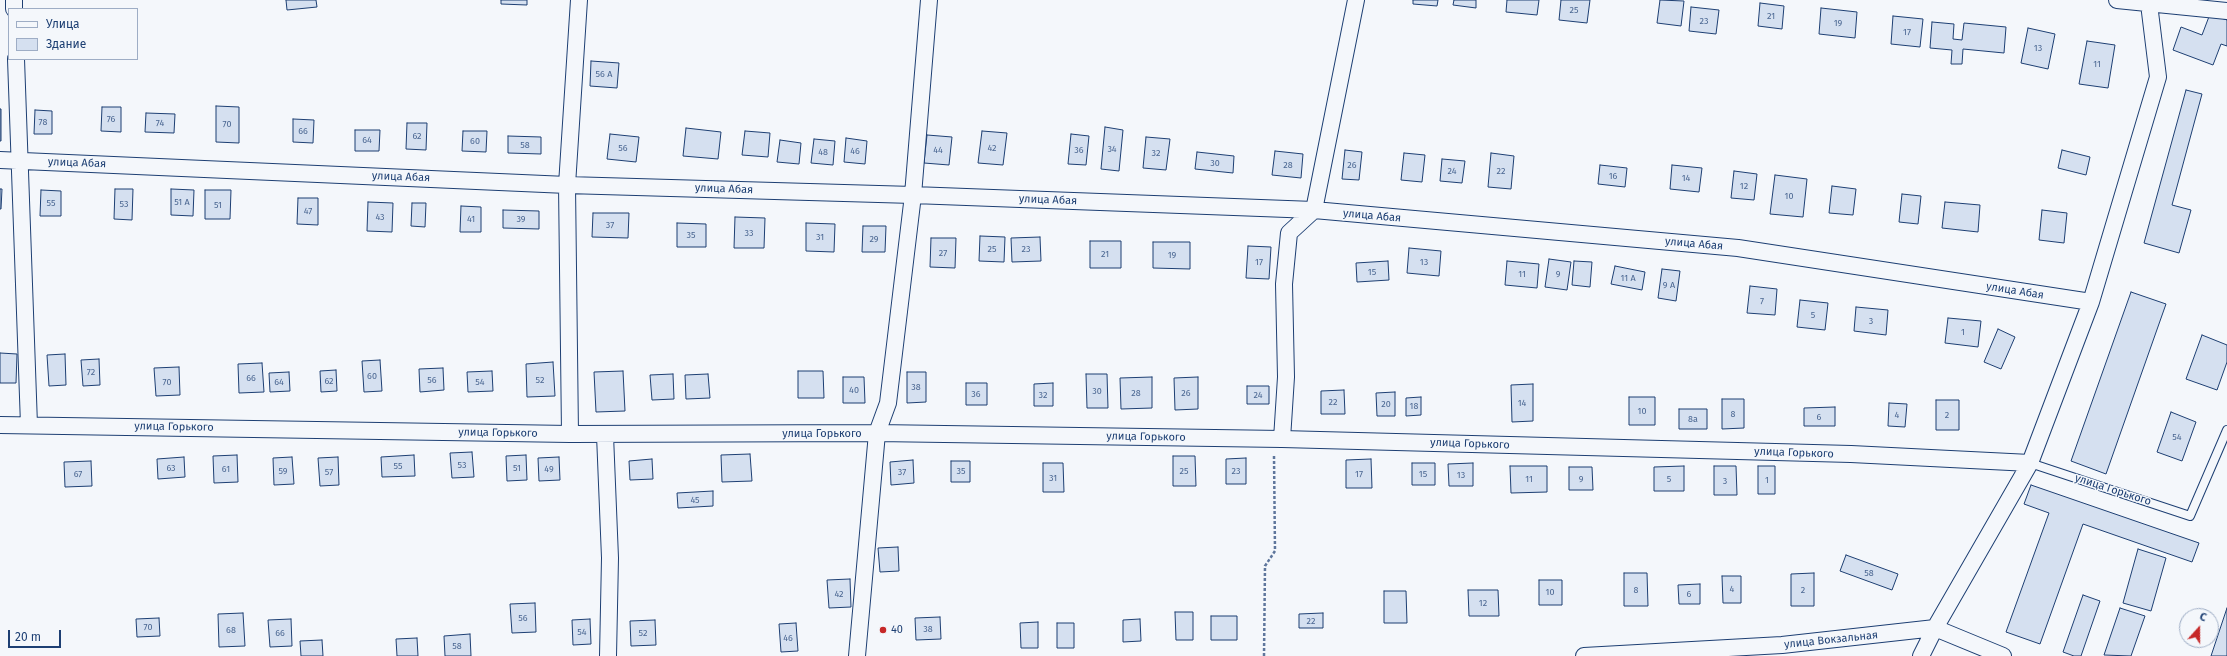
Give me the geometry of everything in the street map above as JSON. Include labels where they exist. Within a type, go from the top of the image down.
[{"type":"street","points":[[570,434],[567,184],[579,0]]},
{"type":"street","points":[[857,656],[877,433],[888,403],[913,195],[929,0]]},
{"type":"street","points":[[1278,439],[1286,377],[1284,284],[1289,233],[1314,210],[1356,0]]},
{"type":"street","points":[[2117,0],[2227,11]]},
{"type":"street","points":[[1921,656],[1935,628],[2030,463],[2091,302],[2158,77],[2149,4]]},
{"type":"street","points":[[16,60],[18,161],[29,425]]},
{"type":"street","name":"улица Абая","points":[[0,160],[567,184],[1314,210],[1738,248],[2091,302]]},
{"type":"street","name":"улица Горького","points":[[0,425],[605,435],[877,433],[1278,439],[1851,454],[2030,463]]},
{"type":"street","points":[[605,435],[610,558],[608,656]]},
{"type":"street","points":[[1935,628],[2003,656]]},
{"type":"street","name":"улица Вокзальная","points":[[1584,656],[1782,645],[1935,628]]},
{"type":"lane","name":"улица Горького","points":[[2030,463],[2190,516],[2227,430]]},
{"type":"path","points":[[1264,656],[1265,566],[1275,551],[1278,439]]},
{"type":"building","points":[[286,0],[316,0],[317,7],[287,10]]},
{"type":"building","points":[[501,0],[527,0],[527,5],[501,4]]},
{"type":"building","points":[[1413,0],[1438,0],[1437,6],[1413,4]]},
{"type":"building","points":[[1454,0],[1476,0],[1476,8],[1453,5]]},
{"type":"building","points":[[1507,0],[1539,0],[1537,15],[1506,12]]},
{"type":"building","points":[[1561,0],[1590,0],[1587,23],[1559,20]]},
{"type":"building","points":[[1660,0],[1684,1],[1681,26],[1657,23]]},
{"type":"building","points":[[1760,3],[1784,6],[1782,29],[1758,26]]},
{"type":"building","points":[[1691,7],[1719,10],[1716,34],[1689,31]]},
{"type":"building","points":[[1821,8],[1857,12],[1855,38],[1819,34]]},
{"type":"building","points":[[2210,14],[2227,20],[2227,46],[2221,44],[2213,65],[2173,50],[2181,27],[2202,35]]},
{"type":"building","points":[[1893,16],[1923,19],[1920,47],[1891,44]]},
{"type":"building","points":[[1932,22],[1954,24],[1953,39],[1962,40],[1964,23],[2006,27],[2004,53],[1963,49],[1962,64],[1951,64],[1952,50],[1930,48]]},
{"type":"building","points":[[2028,28],[2055,34],[2048,69],[2021,63]]},
{"type":"building","points":[[2087,41],[2115,45],[2108,88],[2079,84]]},
{"type":"building","points":[[591,61],[619,63],[617,88],[590,86]]},
{"type":"building","points":[[2186,90],[2202,94],[2172,205],[2191,210],[2179,253],[2144,243]]},
{"type":"building","points":[[216,106],[239,107],[239,143],[216,142]]},
{"type":"building","points":[[102,107],[121,107],[121,132],[101,131]]},
{"type":"building","points":[[1,109],[1,141],[0,141]]},
{"type":"building","points":[[35,110],[52,111],[52,134],[34,134]]},
{"type":"building","points":[[146,113],[175,114],[174,133],[145,132]]},
{"type":"building","points":[[293,119],[314,120],[313,143],[293,142]]},
{"type":"building","points":[[407,123],[427,123],[426,150],[406,149]]},
{"type":"building","points":[[1105,127],[1123,130],[1119,171],[1101,169]]},
{"type":"building","points":[[686,128],[721,132],[718,159],[683,156]]},
{"type":"building","points":[[355,130],[380,130],[379,151],[355,151]]},
{"type":"building","points":[[463,131],[487,131],[486,152],[462,151]]},
{"type":"building","points":[[745,131],[770,133],[768,157],[742,155]]},
{"type":"building","points":[[982,131],[1007,133],[1003,165],[978,163]]},
{"type":"building","points":[[610,134],[639,137],[636,162],[607,159]]},
{"type":"building","points":[[1071,134],[1089,136],[1086,165],[1068,164]]},
{"type":"building","points":[[927,135],[952,137],[949,165],[924,163]]},
{"type":"building","points":[[508,136],[541,137],[541,154],[508,153]]},
{"type":"building","points":[[1146,137],[1170,139],[1166,170],[1143,168]]},
{"type":"building","points":[[846,138],[867,141],[865,164],[844,162]]},
{"type":"building","points":[[814,139],[835,141],[833,165],[811,163]]},
{"type":"building","points":[[780,140],[801,143],[799,164],[777,162]]},
{"type":"building","points":[[1345,150],[1362,152],[1359,180],[1342,179]]},
{"type":"building","points":[[2062,150],[2090,157],[2086,175],[2058,168]]},
{"type":"building","points":[[1275,151],[1303,154],[1301,178],[1272,175]]},
{"type":"building","points":[[1197,152],[1234,156],[1233,173],[1195,169]]},
{"type":"building","points":[[1404,153],[1425,155],[1422,182],[1401,180]]},
{"type":"building","points":[[1491,153],[1514,156],[1511,189],[1488,187]]},
{"type":"building","points":[[1442,159],[1465,161],[1462,183],[1440,181]]},
{"type":"building","points":[[1600,165],[1627,168],[1625,187],[1598,184]]},
{"type":"building","points":[[1672,165],[1702,168],[1699,192],[1670,189]]},
{"type":"building","points":[[1734,171],[1757,174],[1754,200],[1731,198]]},
{"type":"building","points":[[1775,175],[1807,179],[1803,217],[1770,214]]},
{"type":"building","points":[[1832,186],[1856,189],[1853,215],[1829,213]]},
{"type":"building","points":[[0,189],[2,189],[1,209],[0,209]]},
{"type":"building","points":[[115,189],[133,189],[132,220],[114,219]]},
{"type":"building","points":[[171,189],[194,190],[193,216],[171,215]]},
{"type":"building","points":[[41,190],[61,191],[61,216],[40,216]]},
{"type":"building","points":[[205,190],[231,190],[230,219],[205,219]]},
{"type":"building","points":[[1902,194],[1921,196],[1918,224],[1899,222]]},
{"type":"building","points":[[298,198],[318,198],[318,225],[297,224]]},
{"type":"building","points":[[368,202],[393,203],[392,232],[367,231]]},
{"type":"building","points":[[1945,202],[1980,205],[1978,232],[1942,228]]},
{"type":"building","points":[[412,203],[426,203],[425,227],[411,226]]},
{"type":"building","points":[[461,206],[481,207],[481,232],[460,232]]},
{"type":"building","points":[[503,210],[539,211],[539,229],[503,228]]},
{"type":"building","points":[[2042,210],[2067,213],[2064,243],[2039,240]]},
{"type":"building","points":[[593,213],[629,213],[628,238],[592,237]]},
{"type":"building","points":[[735,217],[765,218],[764,248],[734,248]]},
{"type":"building","points":[[677,223],[706,224],[706,247],[677,247]]},
{"type":"building","points":[[806,223],[835,224],[834,252],[806,251]]},
{"type":"building","points":[[863,226],[886,226],[885,252],[862,252]]},
{"type":"building","points":[[980,236],[1005,237],[1004,262],[979,261]]},
{"type":"building","points":[[1040,237],[1041,261],[1012,262],[1011,238]]},
{"type":"building","points":[[931,238],[956,238],[955,268],[930,267]]},
{"type":"building","points":[[1090,241],[1121,241],[1121,268],[1090,268]]},
{"type":"building","points":[[1153,242],[1190,242],[1190,269],[1153,268]]},
{"type":"building","points":[[1248,246],[1271,247],[1269,279],[1246,278]]},
{"type":"building","points":[[1409,248],[1441,251],[1439,276],[1407,273]]},
{"type":"building","points":[[1549,259],[1571,262],[1567,290],[1545,287]]},
{"type":"building","points":[[1388,261],[1389,280],[1357,282],[1356,263]]},
{"type":"building","points":[[1507,261],[1539,264],[1537,288],[1505,285]]},
{"type":"building","points":[[1574,261],[1592,262],[1590,287],[1572,285]]},
{"type":"building","points":[[1615,266],[1645,272],[1642,290],[1611,284]]},
{"type":"building","points":[[1662,269],[1680,271],[1676,301],[1658,298]]},
{"type":"building","points":[[1750,286],[1777,289],[1775,315],[1747,313]]},
{"type":"building","points":[[2131,292],[2166,304],[2106,474],[2071,461]]},
{"type":"building","points":[[1800,300],[1828,303],[1825,330],[1797,327]]},
{"type":"building","points":[[1856,307],[1888,310],[1886,335],[1854,331]]},
{"type":"building","points":[[1948,318],[1981,321],[1978,347],[1945,343]]},
{"type":"building","points":[[1998,329],[2015,337],[2001,369],[1984,362]]},
{"type":"building","points":[[2202,335],[2227,345],[2227,362],[2217,390],[2186,379]]},
{"type":"building","points":[[0,353],[17,354],[16,383],[0,383]]},
{"type":"building","points":[[65,354],[66,385],[49,386],[47,355]]},
{"type":"building","points":[[99,359],[100,385],[83,386],[81,360]]},
{"type":"building","points":[[380,360],[382,391],[364,392],[362,361]]},
{"type":"building","points":[[553,362],[555,396],[527,397],[526,364]]},
{"type":"building","points":[[262,363],[264,392],[239,393],[238,364]]},
{"type":"building","points":[[179,367],[180,395],[156,396],[154,368]]},
{"type":"building","points":[[443,368],[444,390],[420,392],[419,369]]},
{"type":"building","points":[[336,370],[337,391],[321,392],[320,371]]},
{"type":"building","points":[[492,371],[493,391],[468,392],[467,372]]},
{"type":"building","points":[[623,371],[625,411],[596,412],[594,372]]},
{"type":"building","points":[[798,371],[823,371],[824,398],[798,398]]},
{"type":"building","points":[[289,372],[290,391],[270,392],[269,373]]},
{"type":"building","points":[[907,372],[926,372],[926,402],[907,403]]},
{"type":"building","points":[[673,374],[674,399],[652,400],[650,375]]},
{"type":"building","points":[[708,374],[710,398],[686,399],[685,375]]},
{"type":"building","points":[[1086,374],[1107,374],[1108,408],[1087,408]]},
{"type":"building","points":[[843,377],[864,377],[865,403],[843,403]]},
{"type":"building","points":[[1152,377],[1152,408],[1121,409],[1120,378]]},
{"type":"building","points":[[1198,377],[1198,409],[1175,410],[1174,378]]},
{"type":"building","points":[[966,383],[987,383],[987,405],[966,405]]},
{"type":"building","points":[[1053,383],[1053,406],[1034,406],[1034,384]]},
{"type":"building","points":[[1533,384],[1533,421],[1512,422],[1511,385]]},
{"type":"building","points":[[1247,386],[1269,386],[1269,404],[1247,404]]},
{"type":"building","points":[[1344,390],[1345,414],[1321,414],[1321,391]]},
{"type":"building","points":[[1395,392],[1395,416],[1377,416],[1376,393]]},
{"type":"building","points":[[1421,397],[1421,415],[1406,416],[1406,398]]},
{"type":"building","points":[[1629,397],[1655,397],[1655,425],[1629,425]]},
{"type":"building","points":[[1722,399],[1744,399],[1744,428],[1722,429]]},
{"type":"building","points":[[1936,400],[1959,400],[1959,430],[1936,430]]},
{"type":"building","points":[[1889,403],[1907,404],[1905,427],[1888,426]]},
{"type":"building","points":[[1835,407],[1835,426],[1804,426],[1804,408]]},
{"type":"building","points":[[1679,409],[1707,409],[1707,429],[1679,429]]},
{"type":"building","points":[[2171,412],[2196,422],[2182,461],[2157,452]]},
{"type":"building","points":[[472,452],[474,477],[452,478],[450,453]]},
{"type":"building","points":[[750,454],[752,481],[722,482],[721,455]]},
{"type":"building","points":[[237,455],[238,482],[214,483],[213,456]]},
{"type":"building","points":[[414,455],[415,476],[382,477],[381,457]]},
{"type":"building","points":[[526,455],[527,480],[507,481],[506,456]]},
{"type":"building","points":[[1173,456],[1195,456],[1196,486],[1173,486]]},
{"type":"building","points":[[184,457],[185,477],[158,479],[157,459]]},
{"type":"building","points":[[292,457],[294,484],[274,485],[273,458]]},
{"type":"building","points":[[338,457],[339,485],[320,486],[318,458]]},
{"type":"building","points":[[559,457],[560,480],[539,481],[538,458]]},
{"type":"building","points":[[1246,458],[1246,484],[1226,484],[1226,459]]},
{"type":"building","points":[[652,459],[653,479],[630,480],[629,461]]},
{"type":"building","points":[[1371,459],[1372,488],[1346,488],[1346,460]]},
{"type":"building","points":[[913,460],[914,483],[891,485],[890,462]]},
{"type":"building","points":[[91,461],[92,486],[65,487],[64,462]]},
{"type":"building","points":[[951,461],[970,461],[970,482],[951,482]]},
{"type":"building","points":[[1043,463],[1063,463],[1064,492],[1043,492]]},
{"type":"building","points":[[1412,463],[1435,463],[1435,485],[1412,485]]},
{"type":"building","points":[[1473,463],[1473,486],[1449,486],[1448,464]]},
{"type":"building","points":[[1510,466],[1547,466],[1547,492],[1511,493]]},
{"type":"building","points":[[1684,466],[1684,491],[1654,491],[1654,467]]},
{"type":"building","points":[[1714,466],[1736,466],[1737,495],[1714,495]]},
{"type":"building","points":[[1758,466],[1775,466],[1775,494],[1758,494]]},
{"type":"building","points":[[1569,467],[1592,467],[1593,490],[1569,490]]},
{"type":"building","points":[[2031,485],[2199,543],[2192,562],[2083,524],[2040,644],[2006,632],[2049,513],[2024,504]]},
{"type":"building","points":[[713,491],[713,506],[678,508],[677,493]]},
{"type":"building","points":[[898,547],[899,571],[880,572],[878,548]]},
{"type":"building","points":[[2138,549],[2166,558],[2151,611],[2123,603]]},
{"type":"building","points":[[1846,555],[1898,574],[1892,590],[1840,571]]},
{"type":"building","points":[[1624,573],[1647,573],[1648,606],[1624,606]]},
{"type":"building","points":[[1814,573],[1814,606],[1791,606],[1791,574]]},
{"type":"building","points":[[1722,576],[1741,576],[1741,603],[1723,603]]},
{"type":"building","points":[[850,579],[851,607],[829,608],[827,580]]},
{"type":"building","points":[[1539,580],[1562,580],[1562,605],[1539,605]]},
{"type":"building","points":[[1700,584],[1700,604],[1679,604],[1678,585]]},
{"type":"building","points":[[1468,590],[1498,590],[1499,616],[1469,616]]},
{"type":"building","points":[[1384,591],[1406,591],[1407,623],[1384,623]]},
{"type":"building","points":[[2083,595],[2100,601],[2081,656],[2074,656],[2063,652]]},
{"type":"building","points":[[535,603],[536,632],[512,633],[510,604]]},
{"type":"building","points":[[2120,608],[2145,616],[2131,656],[2104,655]]},
{"type":"building","points":[[2227,608],[2227,656],[2211,656],[2214,648],[2219,648],[2219,632]]},
{"type":"building","points":[[1175,612],[1193,612],[1193,640],[1176,640]]},
{"type":"building","points":[[243,613],[245,646],[219,647],[218,614]]},
{"type":"building","points":[[1323,613],[1323,628],[1299,628],[1299,614]]},
{"type":"building","points":[[1211,616],[1237,616],[1237,640],[1211,640]]},
{"type":"building","points":[[940,617],[941,639],[916,640],[915,618]]},
{"type":"building","points":[[159,618],[160,636],[137,637],[136,619]]},
{"type":"building","points":[[291,619],[292,646],[270,647],[268,620]]},
{"type":"building","points":[[590,619],[591,644],[573,645],[572,620]]},
{"type":"building","points":[[1140,619],[1141,641],[1123,642],[1123,620]]},
{"type":"building","points":[[655,620],[656,645],[631,646],[630,621]]},
{"type":"building","points":[[1038,622],[1038,648],[1021,648],[1020,623]]},
{"type":"building","points":[[796,623],[798,651],[781,652],[779,624]]},
{"type":"building","points":[[1057,623],[1074,623],[1074,648],[1057,648]]},
{"type":"building","points":[[470,634],[471,656],[445,656],[444,636]]},
{"type":"building","points":[[417,638],[418,656],[397,656],[396,639]]},
{"type":"building","points":[[322,640],[323,656],[301,656],[300,641]]},
{"type":"place","name":"40","points":[[883,630]]}]
